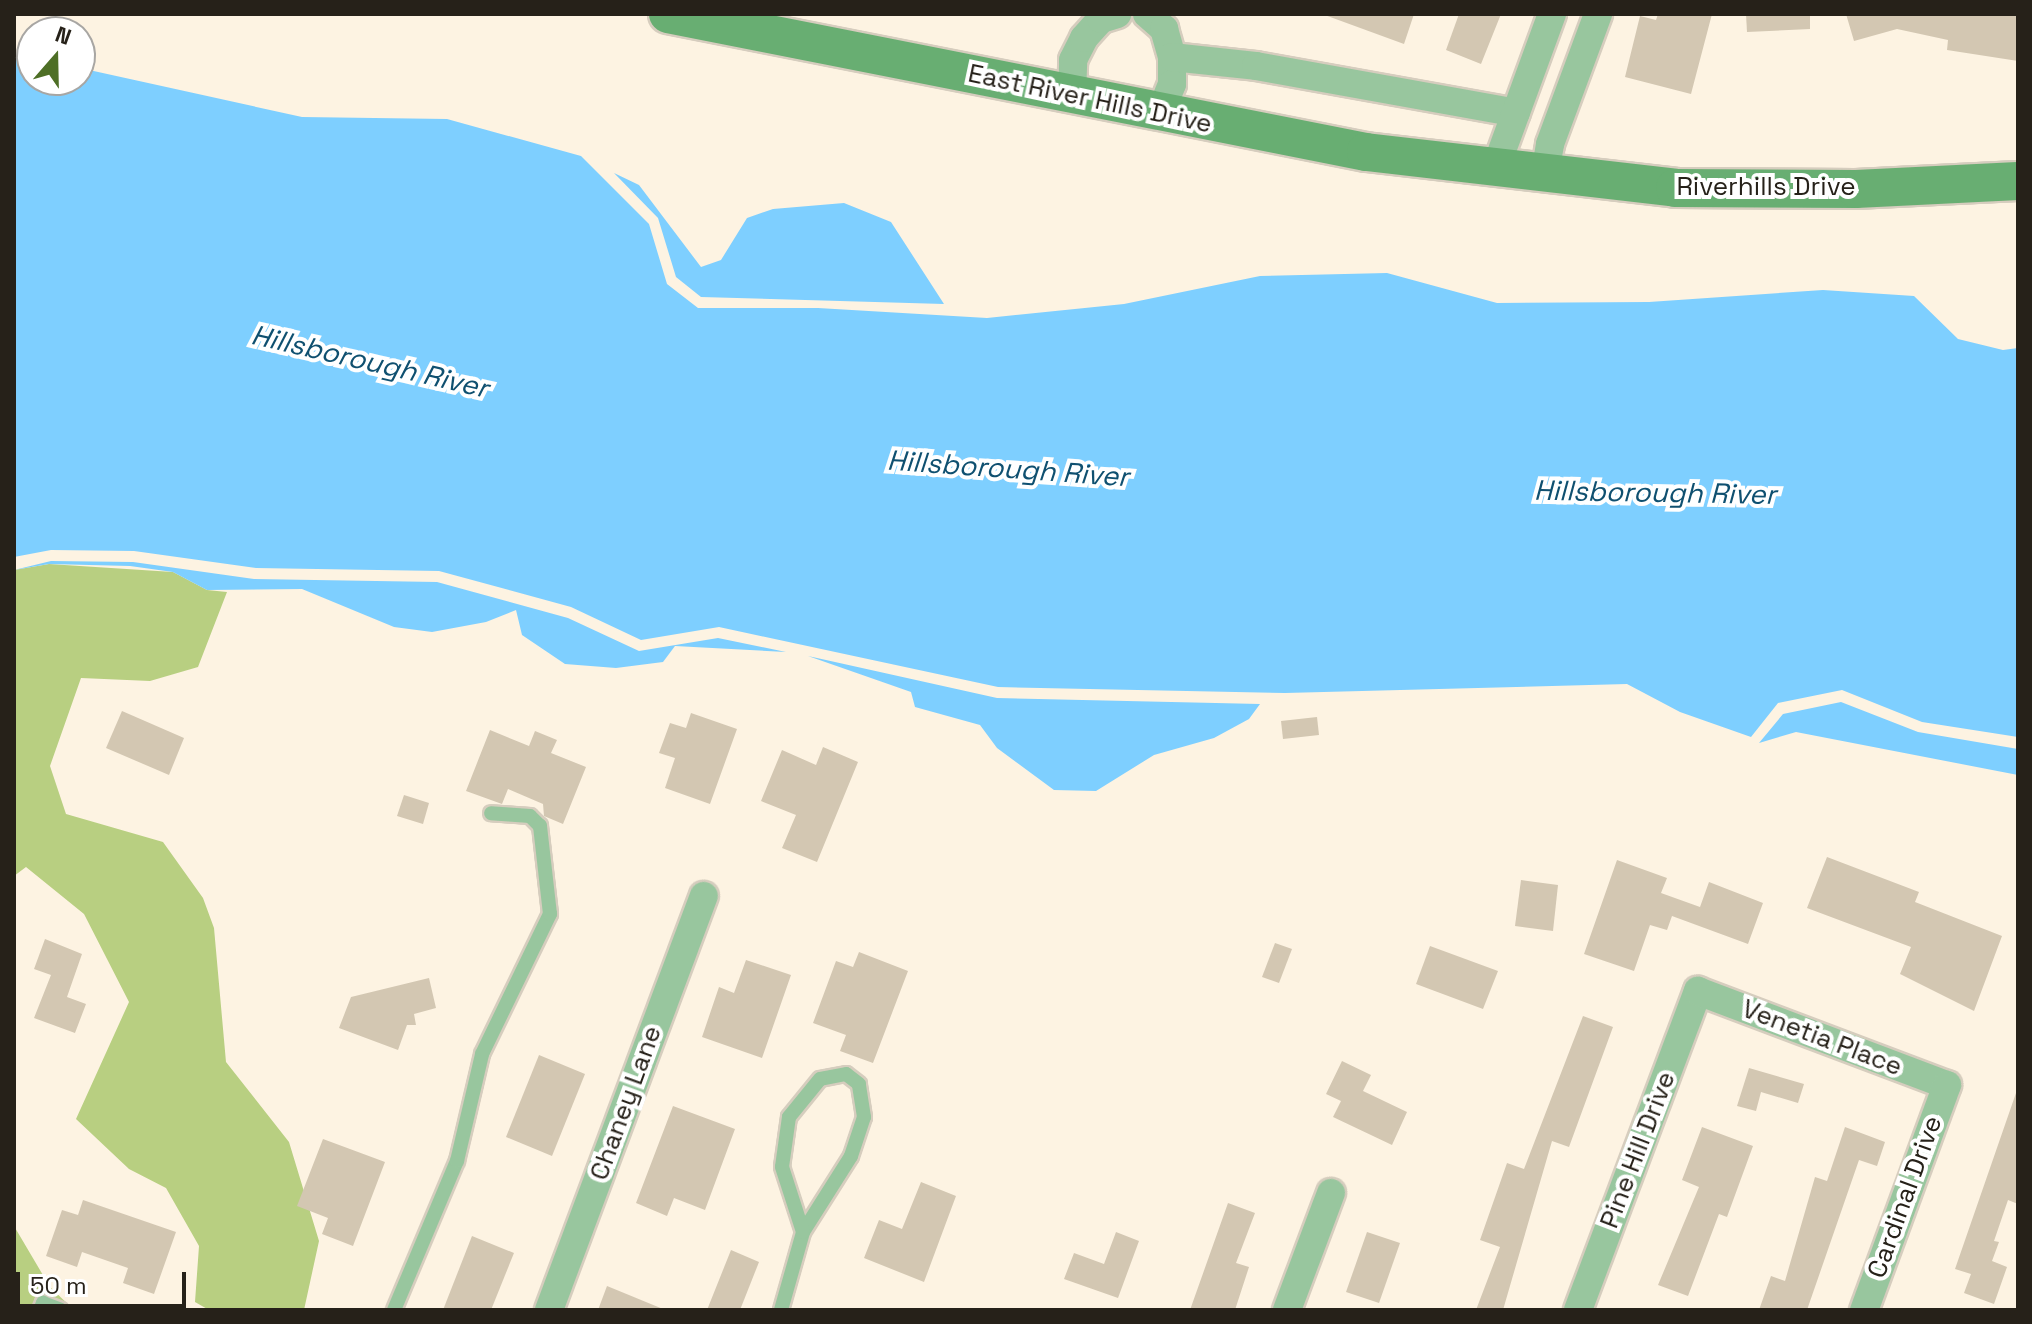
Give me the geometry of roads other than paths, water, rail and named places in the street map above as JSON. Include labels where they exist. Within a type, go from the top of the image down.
[{"type":"street","name":"East River Hills Drive","points":[[668,14],[744,21],[1072,96],[1366,152],[1519,170]]},
{"type":"street","points":[[1072,96],[1073,60],[1084,38],[1101,19],[1117,14]]},
{"type":"street","points":[[1147,14],[1164,29],[1172,57],[1172,84],[1160,113]]},
{"type":"street","points":[[1519,170],[1516,113],[1552,14]]},
{"type":"street","points":[[1519,170],[1550,144],[1598,14]]},
{"type":"street","points":[[1172,57],[1256,66],[1516,113]]},
{"type":"street","name":"Riverhills Drive","points":[[1519,170],[1675,188],[1856,189],[2018,181]]},
{"type":"street","name":"Chaney Lane","points":[[549,1310],[704,896]]},
{"type":"street","name":"Venetia Place","points":[[1698,991],[1947,1085]]},
{"type":"street","name":"Pine Hill Drive","points":[[1578,1310],[1698,991]]},
{"type":"street","name":"Cardinal Drive","points":[[1864,1310],[1947,1085]]},
{"type":"street","points":[[1287,1310],[1331,1193]]},
{"type":"lane","points":[[394,1310],[457,1161],[482,1054],[550,914],[540,826],[530,816],[491,813]]},
{"type":"lane","points":[[781,1310],[803,1232],[851,1156],[864,1117],[859,1084],[846,1074],[820,1079],[789,1117],[782,1167],[803,1232]]},
{"type":"lane","points":[[40,1310],[43,1303],[61,1310]]},
{"type":"water","name":"Hillsborough River","points":[[14,56],[16,96],[96,96],[96,72],[302,117],[447,119],[581,156],[649,224],[667,284],[698,308],[818,308],[987,318],[1124,304],[1260,276],[1387,273],[1497,303],[1649,302],[1823,290],[1914,296],[1958,339],[2003,350],[2018,348],[2018,737],[1922,722],[1842,690],[1778,703],[1751,737],[1680,712],[1627,684],[1285,693],[998,687],[719,627],[641,640],[571,607],[439,571],[256,568],[134,551],[51,550],[14,557]]},
{"type":"water","points":[[614,173],[639,185],[701,267],[721,260],[747,218],[773,209],[844,203],[891,222],[944,304],[701,297],[676,277],[658,218]]},
{"type":"water","points":[[51,561],[133,562],[254,579],[437,582],[568,618],[639,651],[718,638],[786,652],[675,646],[663,662],[616,668],[565,664],[522,635],[516,610],[486,622],[432,632],[394,627],[302,589],[207,590],[173,572],[130,566],[49,564],[14,570]]},
{"type":"water","points":[[808,656],[997,698],[1260,704],[1249,719],[1214,738],[1154,755],[1096,791],[1054,790],[997,748],[980,725],[915,707],[911,692]]},
{"type":"water","points":[[1841,702],[1918,732],[2018,749],[2018,775],[1796,732],[1759,743],[1783,714]]}]
